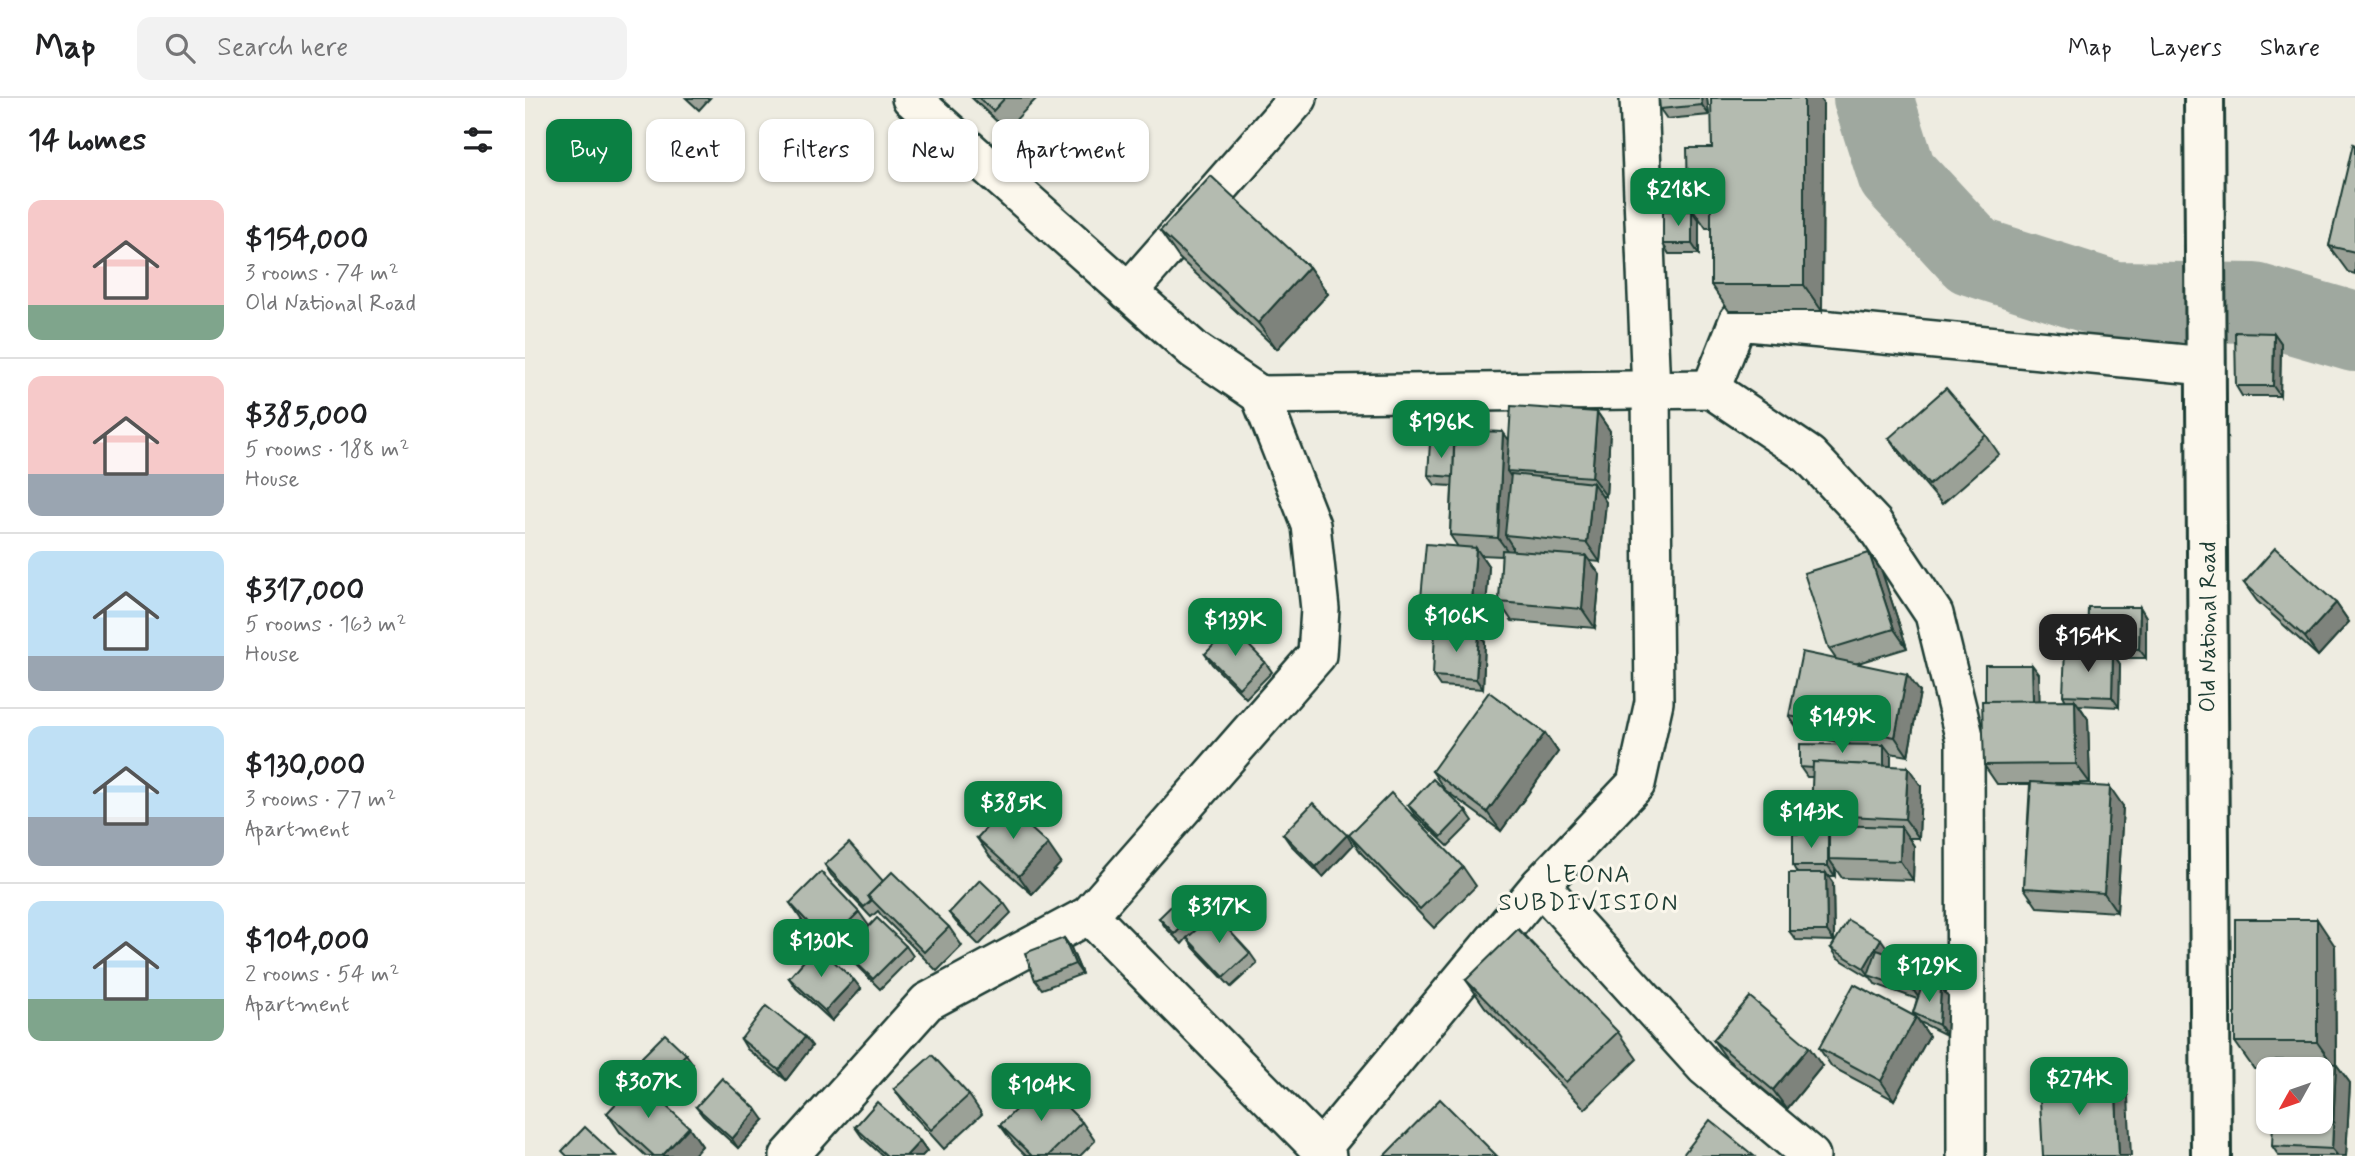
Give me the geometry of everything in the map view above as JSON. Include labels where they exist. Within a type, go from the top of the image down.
[{"type":"main road","name":"Old National Road","points":[[2204,98],[2211,1156]]},
{"type":"street","points":[[789,1156],[927,1002],[1089,915],[1317,655],[1320,609],[1311,524],[1260,395],[1194,350],[911,98]]},
{"type":"street","points":[[1128,292],[1298,98]]},
{"type":"street","points":[[1089,915],[1324,1153],[1540,885],[1636,784],[1654,702],[1651,391],[1639,98]]},
{"type":"street","points":[[1711,388],[1738,321],[2206,359]]},
{"type":"street","points":[[1260,395],[1711,388],[1809,455],[1874,524],[1934,614],[1965,740],[1966,1156]]},
{"type":"street","points":[[1540,885],[1705,1067],[1811,1156]]},
{"type":"building","points":[[979,98],[1005,98],[993,111]]},
{"type":"building","points":[[1659,98],[1701,98],[1702,105],[1660,109]]},
{"type":"building","points":[[1711,98],[1804,98],[1804,285],[1711,285],[1711,201],[1688,202],[1687,148],[1712,148]]},
{"type":"building","points":[[2353,144],[2355,145],[2355,252],[2329,246]]},
{"type":"building","points":[[1211,176],[1309,267],[1258,323],[1160,231]]},
{"type":"building","points":[[1663,211],[1692,211],[1692,244],[1663,244]]},
{"type":"building","points":[[2235,332],[2274,333],[2273,386],[2236,386]]},
{"type":"building","points":[[1946,388],[1986,435],[1929,485],[1889,438]]},
{"type":"building","points":[[1511,406],[1597,412],[1592,477],[1507,471]]},
{"type":"building","points":[[1455,430],[1503,432],[1498,538],[1450,535]]},
{"type":"building","points":[[1430,443],[1454,444],[1453,477],[1428,475]]},
{"type":"building","points":[[1511,474],[1593,483],[1587,543],[1505,535]]},
{"type":"building","points":[[1426,544],[1476,548],[1471,614],[1420,609]]},
{"type":"building","points":[[2275,548],[2336,603],[2305,637],[2244,583]]},
{"type":"building","points":[[1502,550],[1586,556],[1582,609],[1499,602]]},
{"type":"building","points":[[1869,553],[1894,629],[1829,649],[1804,573]]},
{"type":"building","points":[[2088,607],[2140,607],[2139,649],[2087,648]]},
{"type":"building","points":[[1231,627],[1265,662],[1239,688],[1205,654]]},
{"type":"building","points":[[1435,629],[1479,632],[1476,679],[1433,676]]},
{"type":"building","points":[[2065,651],[2113,654],[2112,697],[2063,695]]},
{"type":"building","points":[[1802,652],[1907,674],[1895,737],[1789,716]]},
{"type":"building","points":[[1985,665],[2032,665],[2033,701],[1985,701]]},
{"type":"building","points":[[1489,692],[1545,733],[1487,812],[1432,771]]},
{"type":"building","points":[[2075,700],[2076,764],[1984,765],[1982,701]]},
{"type":"building","points":[[1800,744],[1884,745],[1884,766],[1813,762],[1813,768],[1800,767]]},
{"type":"building","points":[[1813,762],[1908,767],[1905,819],[1811,814]]},
{"type":"building","points":[[1433,779],[1466,811],[1441,837],[1408,805]]},
{"type":"building","points":[[2031,782],[2110,787],[2104,893],[2024,888]]},
{"type":"building","points":[[1391,793],[1463,867],[1420,909],[1349,835]]},
{"type":"building","points":[[1313,803],[1347,835],[1316,867],[1283,834]]},
{"type":"building","points":[[1006,806],[1048,844],[1019,876],[977,838]]},
{"type":"building","points":[[1829,825],[1901,827],[1900,861],[1829,859]]},
{"type":"building","points":[[1828,833],[1828,866],[1793,866],[1793,834]]},
{"type":"building","points":[[849,843],[883,881],[868,896],[871,901],[864,907],[825,865]]},
{"type":"building","points":[[821,872],[859,912],[827,943],[790,903]]},
{"type":"building","points":[[892,872],[949,927],[924,952],[868,896]]},
{"type":"building","points":[[1789,873],[1826,873],[1827,931],[1789,931]]},
{"type":"building","points":[[980,880],[1004,903],[972,936],[949,913]]},
{"type":"building","points":[[1189,889],[1204,905],[1175,934],[1159,918]]},
{"type":"building","points":[[1214,914],[1250,953],[1224,977],[1187,938]]},
{"type":"building","points":[[877,918],[906,946],[873,979],[845,952]]},
{"type":"building","points":[[2235,919],[2317,919],[2317,1042],[2235,1042]]},
{"type":"building","points":[[1848,920],[1881,939],[1864,968],[1831,948]]},
{"type":"building","points":[[1518,929],[1618,1032],[1566,1082],[1466,980]]},
{"type":"building","points":[[1064,938],[1075,964],[1035,980],[1025,953]]},
{"type":"building","points":[[817,946],[854,980],[825,1011],[789,978]]},
{"type":"building","points":[[1877,950],[1923,966],[1914,991],[1868,975]]},
{"type":"building","points":[[1854,984],[1916,1017],[1881,1081],[1819,1048]]},
{"type":"building","points":[[1922,986],[1941,987],[1939,1025],[1913,1013]]},
{"type":"building","points":[[1750,997],[1809,1047],[1773,1090],[1713,1040]]},
{"type":"building","points":[[766,1006],[805,1037],[779,1070],[741,1039]]},
{"type":"building","points":[[665,1034],[686,1054],[662,1078],[642,1057]]},
{"type":"building","points":[[932,1055],[969,1095],[931,1130],[894,1089]]},
{"type":"building","points":[[2333,1064],[2336,1064],[2333,1128]]},
{"type":"building","points":[[2115,1077],[2119,1156],[2043,1156],[2039,1080]]},
{"type":"building","points":[[722,1078],[757,1110],[732,1139],[696,1107]]},
{"type":"building","points":[[638,1080],[689,1127],[662,1156],[654,1156],[607,1113]]},
{"type":"building","points":[[1043,1083],[1082,1122],[1048,1156],[1032,1156],[1000,1125]]},
{"type":"building","points":[[1440,1099],[1497,1156],[1384,1156]]},
{"type":"building","points":[[877,1102],[920,1141],[906,1156],[887,1156],[855,1127]]},
{"type":"building","points":[[1710,1120],[1754,1156],[1682,1156]]},
{"type":"building","points":[[585,1127],[616,1156],[567,1156],[562,1151]]},
{"type":"building","points":[[2272,1134],[2333,1134],[2332,1149],[2272,1146]]},
{"type":"waterway","points":[[1873,98],[1897,174],[1973,256],[2114,301],[2254,303],[2355,332]]},
{"type":"district","name":"LEONA SUBDIVISION","points":[[1589,888]]}]
